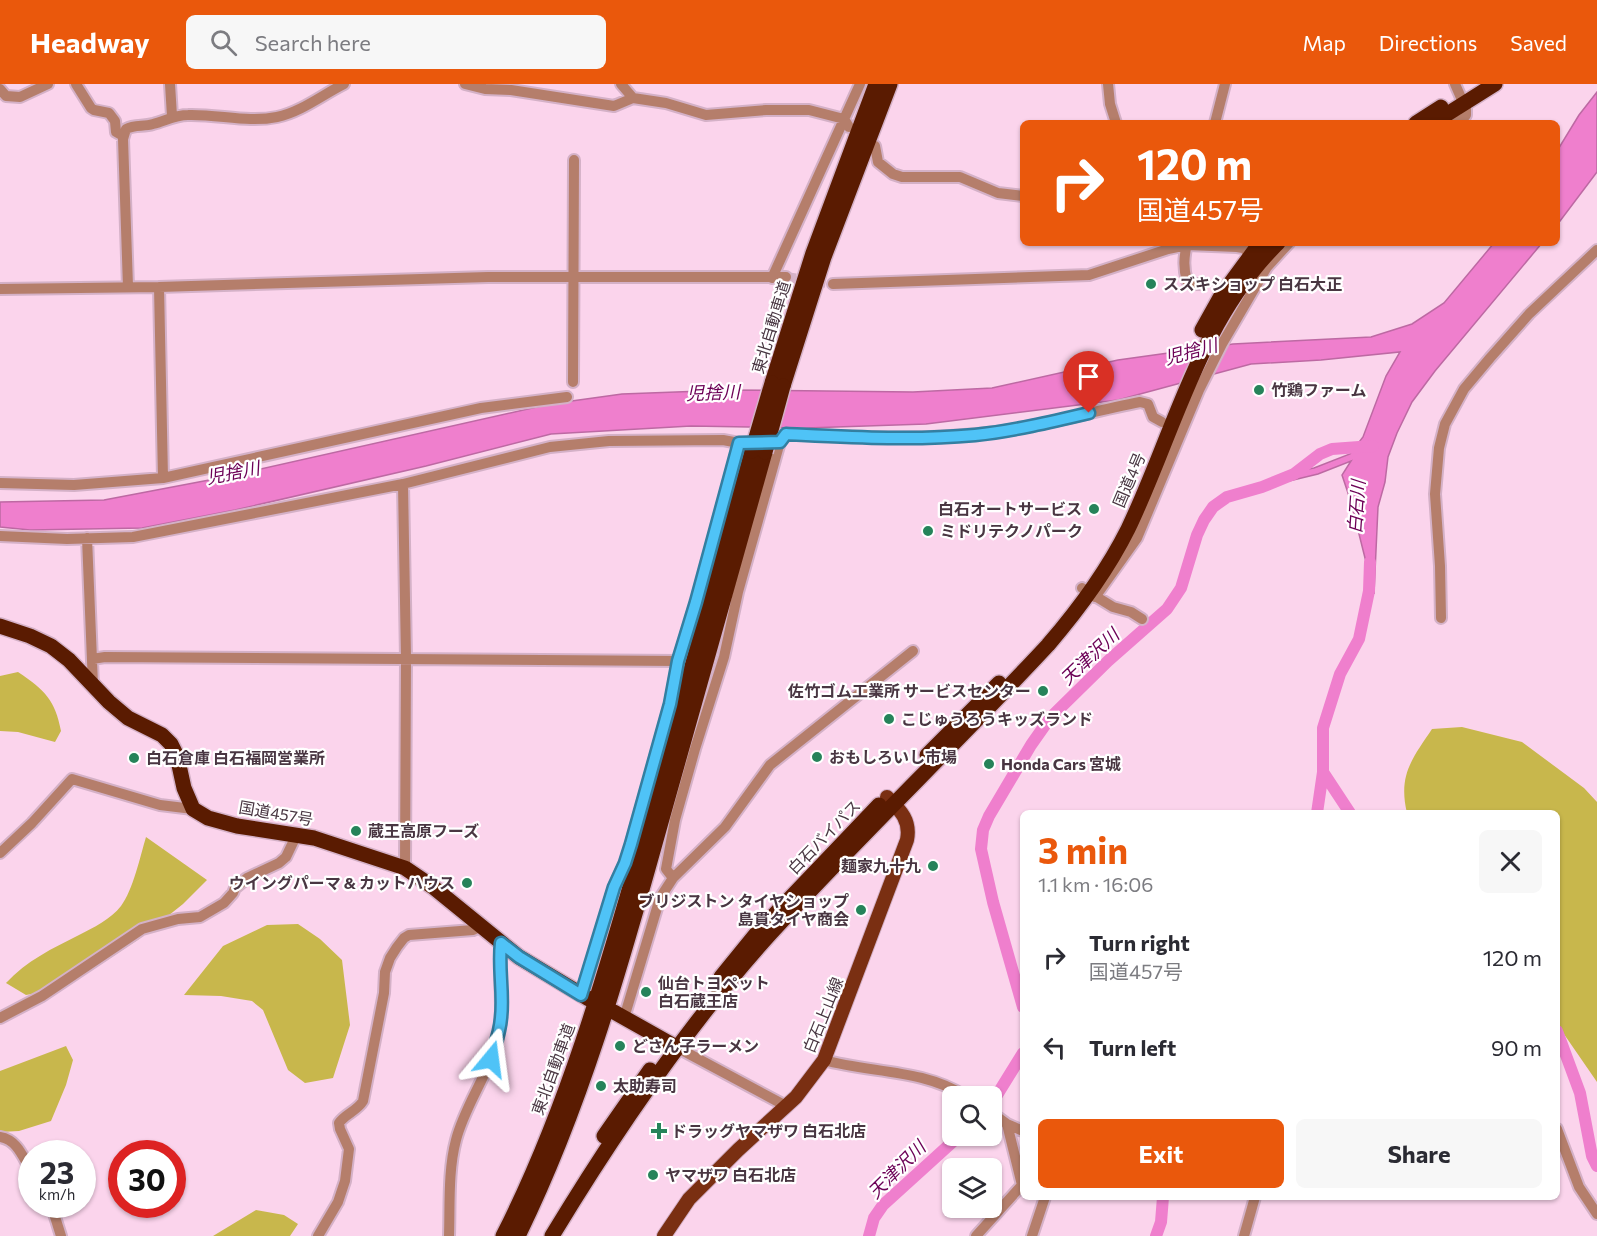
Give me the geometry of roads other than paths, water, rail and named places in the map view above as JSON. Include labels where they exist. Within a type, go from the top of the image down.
[{"type":"highway","name":"東北自動車道","points":[[778,384],[813,253],[876,84]]},
{"type":"highway","name":"東北自動車道","points":[[503,1236],[565,1091],[600,987],[752,449],[890,84]]},
{"type":"highway","points":[[1420,120],[1475,84]]},
{"type":"highway","points":[[1436,120],[1459,94],[1495,84]]},
{"type":"highway","name":"国道4号","points":[[980,709],[1048,645],[1089,593],[1127,530],[1169,413],[1257,253],[1272,246]]},
{"type":"highway","name":"東北自動車道","points":[[518,1236],[590,1061],[625,951],[752,449]]},
{"type":"highway","points":[[0,626],[51,646],[69,660],[128,718],[162,735],[171,744],[177,756],[184,788],[193,809]]},
{"type":"highway","name":"白石バイパス","points":[[542,1236],[618,1114],[674,1045],[890,801],[980,709]]},
{"type":"highway","name":"国道457号","points":[[193,809],[208,818],[237,826],[314,838],[405,868],[519,957],[585,997]]},
{"type":"highway","points":[[619,1015],[674,1045]]},
{"type":"highway","name":"白石バイパス","points":[[552,1236],[674,1045]]},
{"type":"main road","name":"白石上山線","points":[[664,1236],[678,1212],[697,1189],[786,1106],[805,1086],[824,1060],[907,840],[909,831],[906,818],[890,801]]},
{"type":"street","points":[[0,89],[6,96],[17,98],[48,84]]},
{"type":"street","points":[[76,84],[88,105],[94,110],[109,113],[116,121],[116,132],[123,135]]},
{"type":"street","points":[[170,84],[172,116]]},
{"type":"street","points":[[128,287],[124,131],[129,127],[154,124],[172,116],[275,117],[295,111],[344,84]]},
{"type":"street","points":[[465,84],[485,89],[511,90],[614,106],[633,98],[666,103],[705,115],[766,110],[809,110],[847,123]]},
{"type":"street","points":[[621,84],[633,98]]},
{"type":"street","points":[[772,278],[847,123],[860,84]]},
{"type":"street","points":[[1108,84],[1110,104],[1115,120]]},
{"type":"street","points":[[1216,120],[1225,84]]},
{"type":"street","points":[[1459,94],[1466,118],[1460,120]]},
{"type":"street","points":[[875,146],[878,162],[893,174],[902,177],[960,177],[998,193],[1020,196]]},
{"type":"street","points":[[573,382],[574,160]]},
{"type":"street","points":[[833,284],[1089,275],[1165,246]]},
{"type":"street","points":[[1186,246],[1184,271],[1187,281],[1192,284],[1202,284]]},
{"type":"street","points":[[1220,246],[1237,247],[1257,253]]},
{"type":"street","points":[[1142,619],[1131,612],[1113,607],[1089,593],[1125,557],[1137,538],[1199,390],[1208,343],[1286,246]]},
{"type":"street","points":[[1441,618],[1435,494],[1439,448],[1445,424],[1453,407],[1480,369],[1529,314],[1597,250]]},
{"type":"street","points":[[0,289],[159,287],[488,277],[786,277]]},
{"type":"street","points":[[159,287],[164,478]]},
{"type":"street","points":[[0,483],[74,485],[164,478],[481,408],[567,397]]},
{"type":"street","points":[[673,878],[666,869],[675,820],[694,749],[724,657],[738,592],[780,442],[786,434],[875,437],[972,435],[999,432],[1140,402],[1148,404],[1153,417],[1169,413]]},
{"type":"street","points":[[0,537],[133,537],[403,484],[550,447],[584,442],[723,440],[752,449],[780,442]]},
{"type":"street","points":[[585,997],[614,887],[631,844],[670,704],[678,661],[696,602],[752,449]]},
{"type":"street","points":[[403,484],[406,658],[405,868]]},
{"type":"street","points":[[87,538],[93,686]]},
{"type":"street","points":[[619,1015],[660,898],[673,878],[725,827],[770,765],[913,651]]},
{"type":"street","points":[[92,659],[406,658],[678,661]]},
{"type":"street","points":[[0,853],[32,823],[72,779],[160,805],[193,809]]},
{"type":"street","points":[[0,1018],[42,996],[142,929],[178,919],[200,917],[224,903],[235,888],[247,878],[279,863],[286,856],[297,834]]},
{"type":"street","points":[[318,1236],[338,1202],[344,1186],[349,1149],[339,1123],[357,1109],[363,1101],[384,993],[385,972],[390,958],[404,938],[409,935],[473,930],[482,926]]},
{"type":"street","points":[[449,1236],[452,1158],[456,1139],[498,1039],[501,1016],[499,957],[501,943]]},
{"type":"street","points":[[674,1045],[786,1106]]},
{"type":"street","points":[[824,1060],[842,1065],[889,1070],[924,1078],[942,1086]]},
{"type":"street","points":[[1002,1120],[1020,1130]]},
{"type":"street","points":[[1007,1124],[1020,1177]]},
{"type":"street","points":[[0,1137],[12,1141],[18,1147]]},
{"type":"street","points":[[1560,1137],[1579,1187],[1597,1214]]},
{"type":"street","points":[[976,1236],[1020,1187]]},
{"type":"street","points":[[1032,1236],[1044,1200]]},
{"type":"street","points":[[1244,1236],[1254,1200]]},
{"type":"street","points":[[56,1218],[62,1236]]},
{"type":"water","points":[[1597,92],[1597,172],[1560,221],[1560,146],[1579,115]]},
{"type":"water","name":"児捨川","points":[[1492,246],[1539,246],[1435,371],[1412,402],[1397,433],[1388,457],[1385,482],[1378,507],[1374,594],[1342,475],[1351,461],[1318,474],[1281,483],[1284,473],[1314,468],[1350,454],[1363,437],[1386,376],[1400,352],[1251,364],[1118,400],[926,424],[806,428],[691,426],[551,434],[426,466],[235,510],[142,528],[30,530],[0,527],[0,502],[104,500],[225,477],[550,404],[622,394],[730,390],[913,392],[992,388],[1118,360],[1233,344],[1371,337],[1412,324],[1444,303]]},
{"type":"waterway","name":"天津沢川","points":[[1020,996],[993,902],[981,849],[983,830],[989,816],[1031,745],[1050,718],[1108,661],[1167,609],[1181,588],[1197,535],[1213,507],[1227,497],[1262,487],[1294,474],[1320,454],[1332,449],[1373,446]]},
{"type":"waterway","name":"白石川","points":[[1317,810],[1323,772],[1323,728],[1340,674],[1359,639],[1369,591],[1370,562]]},
{"type":"waterway","points":[[1323,772],[1348,810]]},
{"type":"waterway","points":[[1560,1039],[1580,1093],[1592,1156],[1597,1166]]},
{"type":"waterway","name":"天津沢川","points":[[1002,1087],[1020,1058]]},
{"type":"waterway","name":"天津沢川","points":[[869,1236],[874,1218],[883,1205],[948,1146]]},
{"type":"waterway","name":"白石川","points":[[1156,1236],[1161,1222],[1163,1200]]},
{"type":"tunnel","points":[[786,277],[833,284]]},
{"type":"place","name":"スズキショップ 白石大正","points":[[1151,284]]},
{"type":"place","name":"竹鶏ファーム","points":[[1259,390]]},
{"type":"place","name":"白石オートサービス","points":[[1094,509]]},
{"type":"place","name":"ミドリテクノパーク","points":[[928,531]]},
{"type":"place","name":"佐竹ゴム工業所 サービスセンター","points":[[1043,691]]},
{"type":"place","name":"こじゅうろうキッズランド","points":[[889,719]]},
{"type":"place","name":"おもしろいし市場","points":[[817,757]]},
{"type":"place","name":"白石倉庫 白石福岡営業所","points":[[134,758]]},
{"type":"place","name":"Honda Cars 宮城","points":[[989,764]]},
{"type":"place","name":"蔵王高原フーズ","points":[[356,831]]},
{"type":"place","name":"麺家九十九","points":[[933,866]]},
{"type":"place","name":"ウイングパーマ & カットハウス","points":[[467,883]]},
{"type":"place","name":"ブリジストン タイヤショップ 島貫タイヤ商会","points":[[861,910]]},
{"type":"place","name":"仙台トヨペット 白石蔵王店","points":[[646,992]]},
{"type":"place","name":"どさん子ラーメン","points":[[620,1046]]},
{"type":"place","name":"太助寿司","points":[[601,1086]]},
{"type":"place","name":"ドラッグヤマザワ 白石北店","points":[[659,1131]]},
{"type":"place","name":"ヤマザワ 白石北店","points":[[653,1175]]}]
